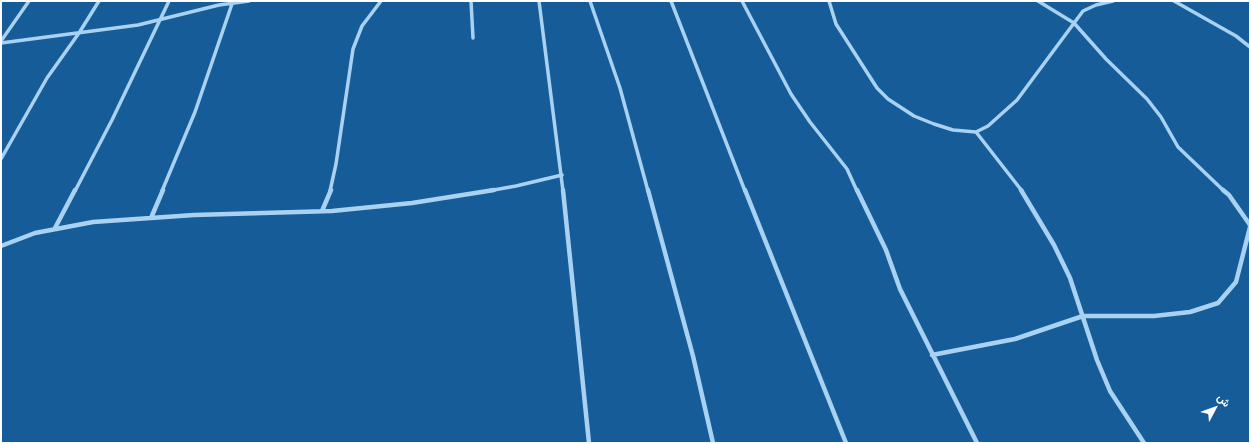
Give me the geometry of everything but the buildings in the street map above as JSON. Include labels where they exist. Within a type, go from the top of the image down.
[{"type":"street","points":[[1,42],[29,1]]},
{"type":"street","points":[[1,159],[47,78],[79,33],[99,1]]},
{"type":"street","points":[[55,228],[112,120],[169,1]]},
{"type":"street","points":[[1,42],[138,25],[233,2],[249,1]]},
{"type":"street","points":[[322,211],[332,186],[352,49],[362,26],[381,1]]},
{"type":"street","points":[[471,1],[473,38]]},
{"type":"street","points":[[539,1],[562,175],[589,443]]},
{"type":"street","points":[[590,1],[620,88],[690,349],[713,443]]},
{"type":"street","points":[[671,1],[784,290],[846,443]]},
{"type":"street","points":[[742,1],[792,94],[810,122],[847,169],[886,250],[900,289],[977,443]]},
{"type":"street","points":[[829,1],[836,24],[877,88],[888,99],[914,116],[961,132],[976,132],[988,126],[1017,100],[1083,11],[1114,1]]},
{"type":"street","points":[[932,355],[1015,339],[1083,316],[1154,316],[1190,312],[1218,303],[1236,282],[1250,226],[1229,195],[1178,147],[1161,117],[1147,99],[1106,59],[1074,23],[1038,1]]},
{"type":"street","points":[[1174,1],[1236,36],[1250,47]]},
{"type":"street","points":[[151,218],[196,112],[233,2]]},
{"type":"street","points":[[976,132],[1019,186],[1054,245],[1070,278],[1097,360],[1110,391],[1144,443]]},
{"type":"street","points":[[1,246],[13,240],[55,228],[93,222],[194,214],[322,211],[405,203],[516,186],[562,175]]}]
